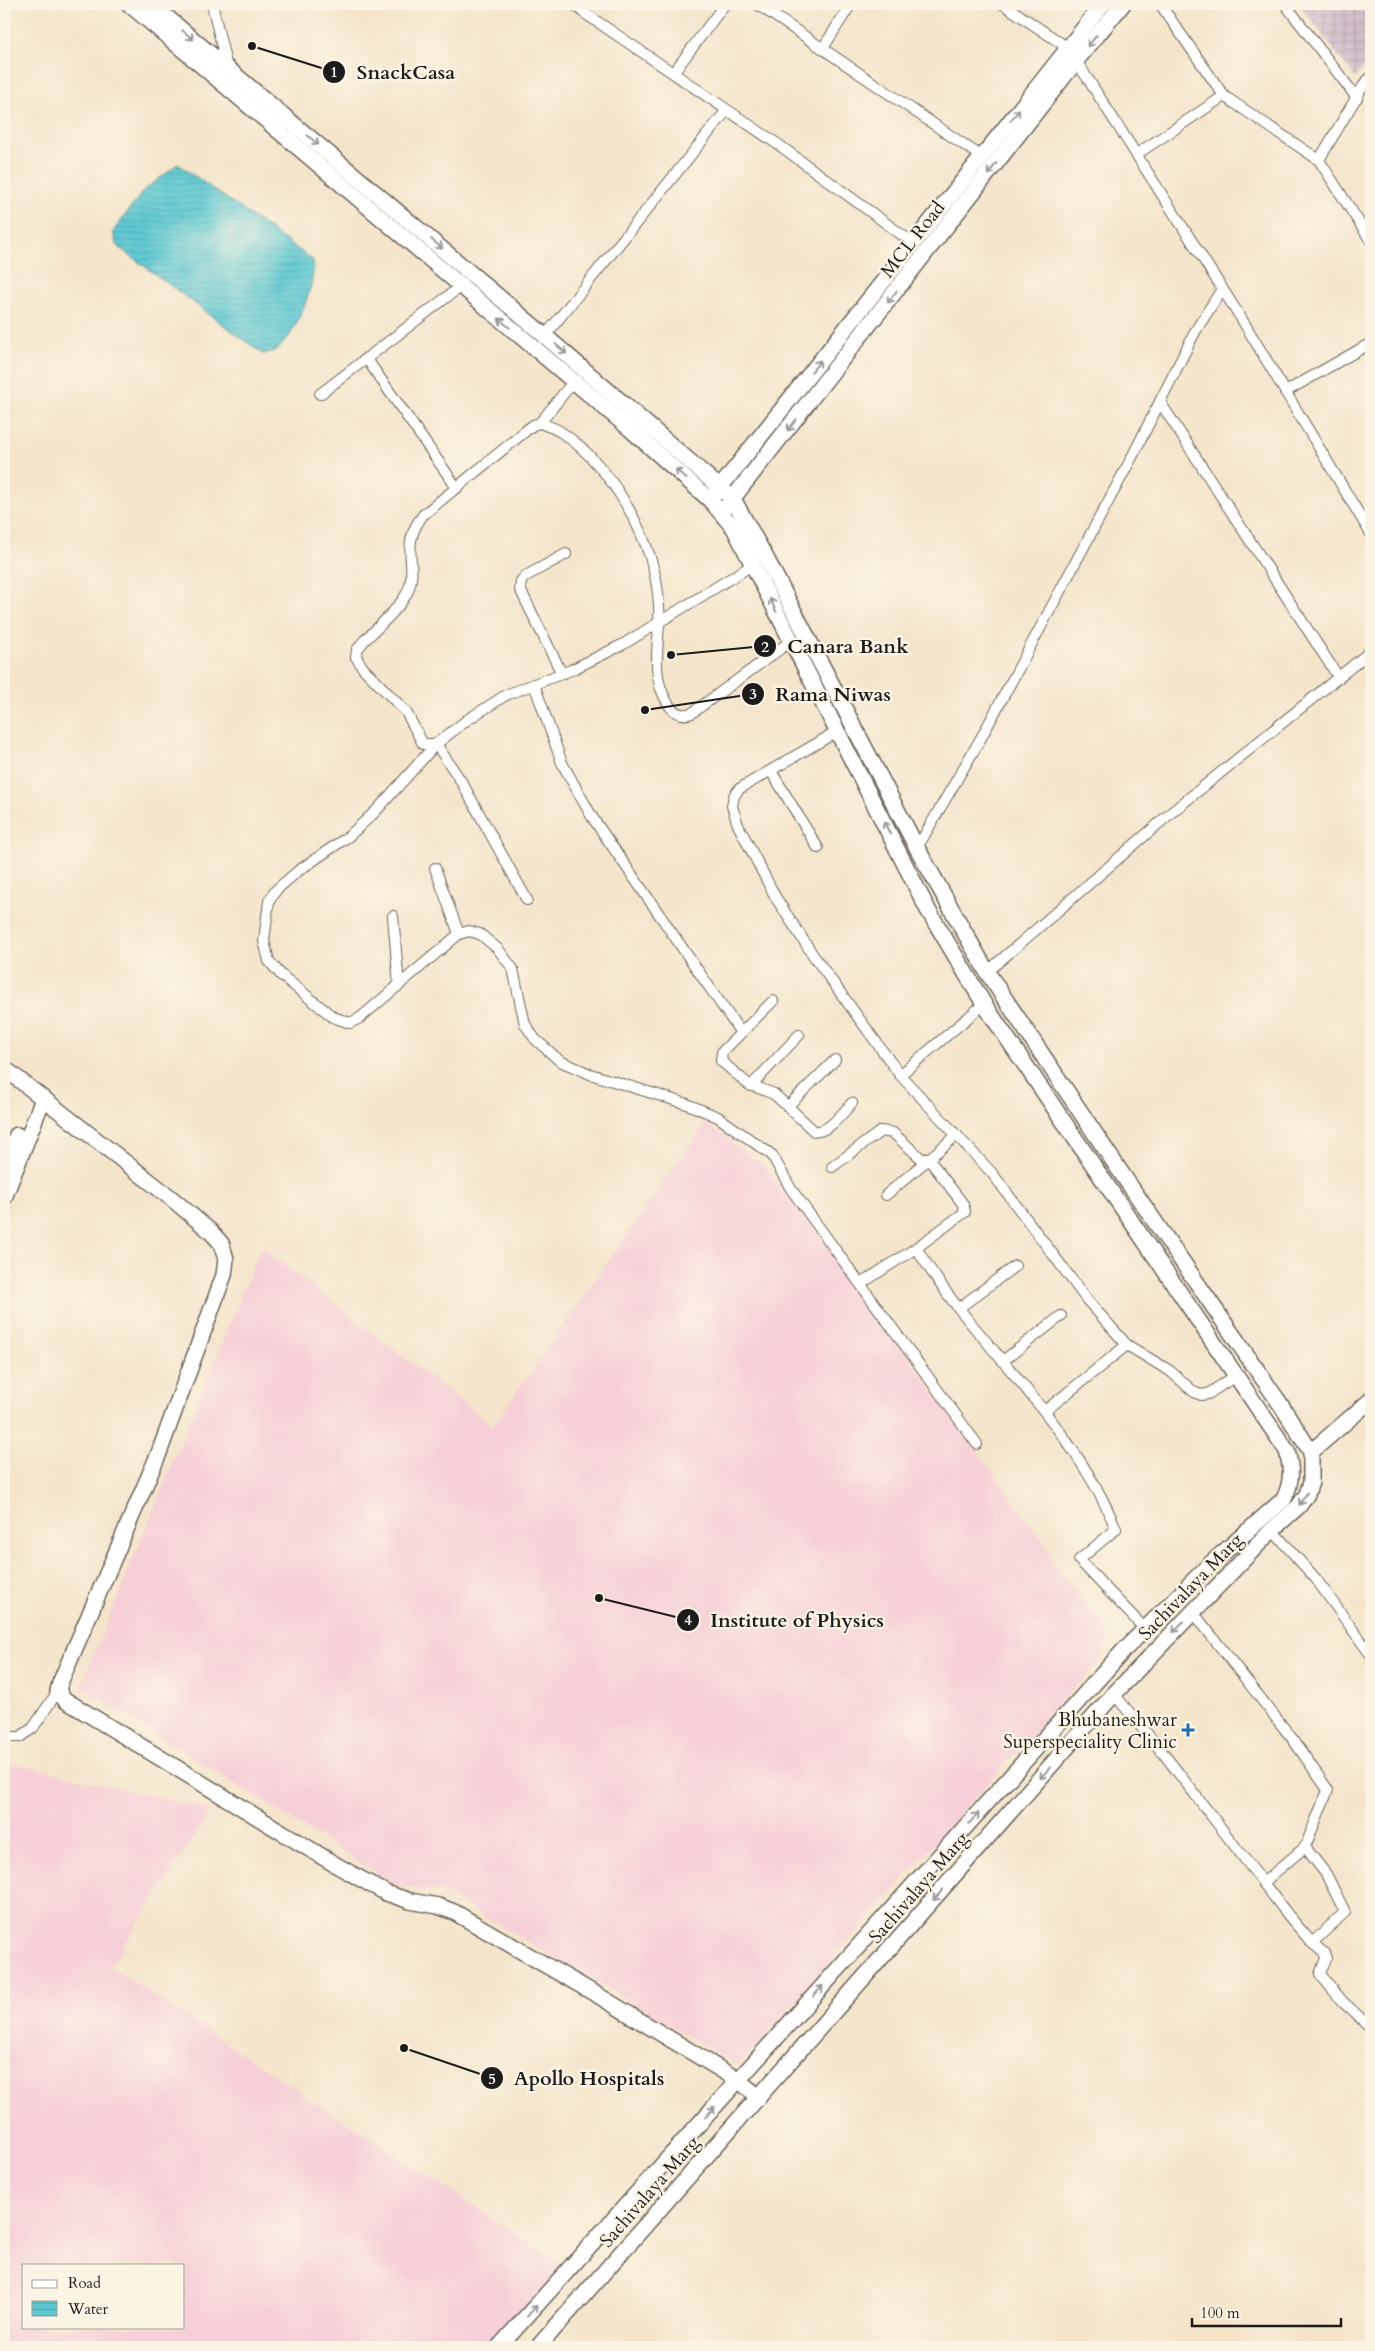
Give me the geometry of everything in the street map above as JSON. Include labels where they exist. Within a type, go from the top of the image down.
[{"type":"main road","points":[[129,4],[223,73],[545,336],[721,486],[733,499],[917,848],[987,972],[1311,1452],[1371,1400]]},
{"type":"main road","points":[[151,4],[223,73],[460,287],[630,429],[710,500],[734,528],[754,564],[791,641],[926,906],[984,1004],[1287,1452],[1291,1469],[1289,1488],[1284,1499],[1208,1566],[1118,1657],[499,2347]]},
{"type":"main road","name":"MCL Road","points":[[721,512],[733,499],[1072,54],[1103,4]]},
{"type":"main road","name":"MCL Road","points":[[710,500],[982,157],[1072,54],[1123,4]]},
{"type":"main road","points":[[926,906],[944,896]]},
{"type":"main road","points":[[4,1068],[171,1198],[221,1243],[226,1259],[224,1275],[159,1453],[58,1691],[65,1700],[336,1865],[386,1893],[410,1902],[438,1906],[454,1912],[599,1996],[738,2080],[758,2097]]},
{"type":"main road","points":[[4,1169],[39,1096]]},
{"type":"main road","points":[[4,1198],[39,1096]]},
{"type":"main road","name":"Sachivalaya Marg","points":[[538,2347],[1114,1694],[1272,1530],[1299,1506],[1307,1494],[1311,1482],[1311,1452]]},
{"type":"main road","points":[[1118,1657],[1134,1673]]},
{"type":"street","points":[[212,4],[223,73]]},
{"type":"street","points":[[574,4],[848,194],[913,243]]},
{"type":"street","points":[[674,72],[725,4]]},
{"type":"street","points":[[757,4],[982,157]]},
{"type":"street","points":[[823,48],[851,4]]},
{"type":"street","points":[[1003,4],[1072,54],[1222,289],[1371,534]]},
{"type":"street","points":[[1160,4],[1224,96],[1319,160],[1371,241]]},
{"type":"street","points":[[1285,4],[1356,98]]},
{"type":"street","points":[[1319,160],[1356,98],[1371,77]]},
{"type":"street","points":[[1137,154],[1224,96]]},
{"type":"street","points":[[545,336],[727,110]]},
{"type":"street","points":[[320,394],[460,287]]},
{"type":"street","points":[[917,848],[981,738],[1130,461],[1196,330],[1222,289]]},
{"type":"street","points":[[1285,392],[1370,346]]},
{"type":"street","points":[[366,358],[457,488]]},
{"type":"street","points":[[436,744],[423,744],[406,712],[363,668],[356,657],[356,650],[407,594],[411,578],[410,545],[414,527],[423,515],[533,425],[540,422],[573,382]]},
{"type":"street","points":[[1160,402],[1339,678]]},
{"type":"street","points":[[540,422],[560,432],[590,458],[614,487],[630,511],[656,580],[658,662],[661,688],[673,710],[684,716],[692,713],[791,641]]},
{"type":"street","points":[[562,674],[520,589],[521,582],[526,576],[566,554]]},
{"type":"street","points":[[754,564],[658,621],[622,645],[562,674],[506,695],[467,720],[436,744],[376,811],[349,836],[298,871],[276,890],[269,901],[264,941],[269,961],[281,975],[333,1018],[350,1023],[360,1018],[459,934],[469,931],[480,934],[498,949],[513,969],[525,1024],[534,1039],[560,1061],[590,1074],[687,1104],[718,1117],[772,1155],[791,1189],[862,1283],[881,1313],[977,1444]]},
{"type":"street","points":[[987,972],[1172,812],[1371,651]]},
{"type":"street","points":[[534,684],[562,763],[592,817],[741,1033]]},
{"type":"street","points":[[838,731],[739,789],[734,796],[732,806],[738,825],[776,898],[813,955],[900,1075],[992,1173],[1087,1300],[1127,1345],[1170,1371],[1194,1392],[1201,1395],[1208,1394],[1236,1375]]},
{"type":"street","points":[[436,744],[461,781],[527,900]]},
{"type":"street","points":[[771,771],[818,848]]},
{"type":"street","points":[[435,868],[459,934]]},
{"type":"street","points":[[393,916],[399,986]]},
{"type":"street","points":[[773,1001],[720,1056],[726,1067],[751,1086],[774,1094],[810,1130],[819,1132],[852,1103]]},
{"type":"street","points":[[900,1075],[984,1004]]},
{"type":"street","points":[[751,1086],[799,1035]]},
{"type":"street","points":[[788,1106],[835,1060]]},
{"type":"street","points":[[832,1167],[881,1131],[893,1133],[926,1160],[962,1204],[965,1212],[916,1248],[862,1283]]},
{"type":"street","points":[[886,1195],[957,1135]]},
{"type":"street","points":[[916,1248],[959,1308],[1045,1411],[1090,1476],[1107,1505],[1116,1528],[1079,1560],[1145,1629]]},
{"type":"street","points":[[959,1308],[1015,1266]]},
{"type":"street","points":[[1004,1360],[1061,1316]]},
{"type":"street","points":[[1045,1411],[1127,1345]]},
{"type":"street","points":[[1272,1530],[1316,1579],[1371,1655]]},
{"type":"street","points":[[1193,1612],[1294,1741],[1328,1790],[1305,1847],[1263,1883]]},
{"type":"street","points":[[4,1738],[20,1737],[33,1728],[58,1691]]},
{"type":"street","points":[[1114,1694],[1163,1753],[1263,1883],[1312,1943],[1324,1953],[1326,1958],[1320,1974],[1342,2001],[1371,2028]]},
{"type":"street","points":[[1305,1847],[1326,1874],[1346,1912],[1312,1943]]},
{"type":"shaded area","points":[[1299,4],[1371,4],[1371,58],[1355,78]]},
{"type":"shaded area","points":[[706,1122],[767,1169],[807,1218],[1046,1545],[1055,1567],[1107,1629],[1107,1642],[1100,1661],[974,1798],[739,2066],[443,1892],[395,1885],[81,1687],[261,1247],[493,1426]]},
{"type":"shaded area","points":[[4,1761],[211,1810],[110,1967],[568,2268],[496,2347],[4,2347]]},
{"type":"water","points":[[178,164],[313,260],[312,282],[304,308],[292,332],[278,349],[263,354],[117,246],[113,232],[143,191]]},
{"type":"place","name":"SnackCasa","points":[[252,46]]},
{"type":"place","name":"Canara Bank","points":[[671,655]]},
{"type":"place","name":"Rama Niwas","points":[[645,710]]},
{"type":"place","name":"Institute of Physics","points":[[599,1598]]},
{"type":"place","name":"Bhubaneshwar Superspeciality Clinic","points":[[1188,1730]]},
{"type":"place","name":"Apollo Hospitals","points":[[404,2048]]}]
